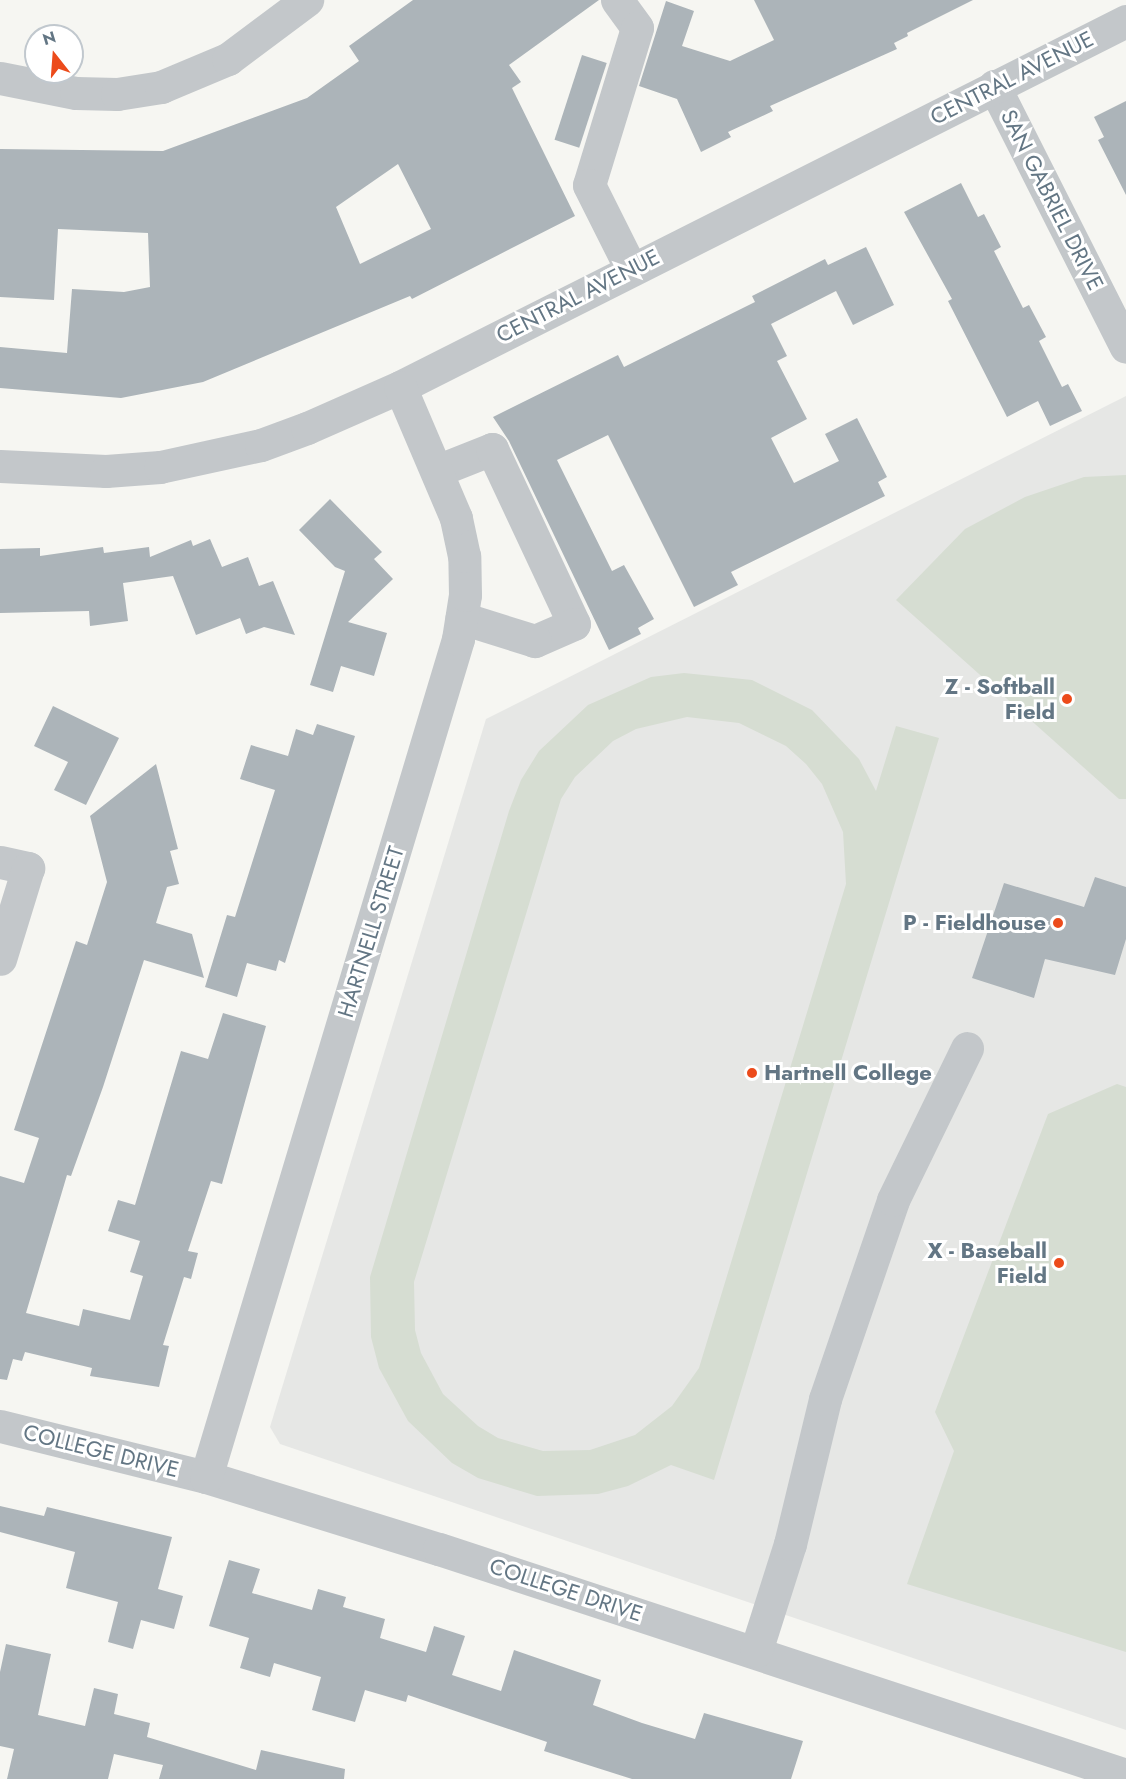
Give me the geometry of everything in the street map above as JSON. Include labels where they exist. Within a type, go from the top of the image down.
[{"type":"street","points":[[0,78],[76,93],[117,94],[161,87],[228,59],[308,0]]},
{"type":"street","points":[[617,0],[637,28],[589,185],[631,269]]},
{"type":"street","name":"CENTRAL AVENUE","points":[[0,466],[106,471],[210,458],[307,428],[400,387],[1126,21]]},
{"type":"street","name":"SAN GABRIEL DRIVE","points":[[994,86],[1126,346]]},
{"type":"street","name":"HARTNELL STREET","points":[[206,1477],[409,805],[461,618],[464,556],[456,518],[439,470],[400,387]]},
{"type":"street","points":[[439,470],[492,449],[574,624],[535,641],[461,618]]},
{"type":"street","points":[[0,959],[14,865]]},
{"type":"street","points":[[756,1651],[790,1544],[825,1399],[893,1200],[968,1048]]},
{"type":"street","name":"COLLEGE DRIVE","points":[[0,1426],[206,1477],[756,1651],[1126,1775]]},
{"type":"shaded area","name":"Hartnell College","points":[[1126,396],[1126,1730],[280,1444],[270,1427],[486,719]]},
{"type":"shaded area","name":"Z - Softball Field","points":[[1126,475],[1126,799],[1119,799],[896,600],[965,529],[1025,497],[1084,477]]},
{"type":"shaded area","points":[[684,673],[752,680],[812,710],[859,759],[876,791],[896,726],[939,738],[714,1480],[671,1465],[628,1486],[598,1494],[537,1496],[478,1478],[452,1463],[408,1421],[379,1368],[371,1337],[370,1277],[509,811],[521,780],[539,751],[588,705],[651,677]],"holes":[[[687,717],[739,723],[786,746],[806,764],[822,784],[843,832],[846,884],[699,1368],[672,1406],[635,1435],[590,1450],[543,1451],[498,1438],[478,1426],[443,1394],[421,1353],[415,1330],[414,1282],[561,799],[575,777],[613,741],[636,729]]]},
{"type":"shaded area","name":"X - Baseball Field","points":[[1117,1084],[1126,1087],[1126,1652],[907,1584],[954,1451],[935,1412],[1048,1114]]},
{"type":"building","points":[[413,0],[599,0],[509,65],[521,82],[512,88],[575,216],[412,299],[410,296],[203,382],[121,398],[0,388],[0,347],[67,353],[72,289],[124,292],[150,287],[148,233],[58,229],[54,300],[0,297],[0,149],[163,151],[307,98],[359,61],[349,46]],"holes":[[[398,164],[431,229],[360,264],[336,207]]]},
{"type":"building","points":[[754,0],[973,0],[907,33],[908,36],[894,43],[897,49],[770,106],[773,111],[728,132],[731,137],[701,152],[677,99],[639,86],[666,1],[694,11],[682,46],[730,61],[774,40]]},
{"type":"building","points":[[582,55],[607,63],[579,148],[554,140]]},
{"type":"building","points":[[1126,101],[1126,195],[1098,140],[1104,137],[1094,117]]},
{"type":"building","points":[[961,183],[978,217],[984,214],[1001,247],[994,251],[1023,308],[1029,305],[1046,337],[1039,341],[1062,387],[1068,384],[1082,411],[1050,426],[1038,401],[1007,417],[948,301],[952,299],[904,212]]},
{"type":"building","points":[[866,247],[894,305],[853,325],[836,291],[771,324],[787,356],[777,361],[807,419],[771,438],[794,483],[839,461],[825,434],[857,418],[887,477],[878,482],[885,496],[731,572],[738,585],[694,607],[608,435],[557,460],[612,571],[624,565],[654,619],[638,628],[641,634],[609,650],[509,441],[493,417],[618,355],[624,367],[755,302],[752,296],[825,259],[828,265]]},
{"type":"building","points":[[330,499],[382,552],[374,559],[393,579],[348,622],[387,633],[374,676],[341,666],[333,692],[310,685],[345,571],[335,567],[299,530]]},
{"type":"building","points":[[210,539],[222,567],[248,557],[259,586],[273,581],[295,635],[264,627],[246,634],[240,618],[196,635],[173,576],[123,583],[128,621],[90,626],[89,611],[0,613],[0,549],[40,548],[40,556],[103,547],[104,553],[149,547],[150,557],[191,540],[193,546]]},
{"type":"building","points":[[53,706],[119,738],[86,805],[54,790],[68,762],[34,746]]},
{"type":"building","points":[[317,724],[355,736],[285,963],[279,960],[276,971],[247,963],[237,997],[205,987],[227,915],[235,917],[275,790],[240,779],[251,745],[288,756],[296,729],[313,735]]},
{"type":"building","points":[[156,764],[178,849],[170,851],[179,884],[167,887],[156,923],[192,934],[204,978],[144,960],[103,1087],[71,1176],[67,1175],[26,1313],[79,1326],[83,1309],[130,1320],[143,1276],[130,1272],[140,1241],[108,1231],[118,1200],[135,1205],[181,1051],[208,1059],[223,1013],[266,1026],[222,1184],[211,1181],[188,1251],[198,1253],[191,1279],[184,1277],[163,1345],[169,1346],[159,1387],[90,1376],[92,1368],[25,1352],[22,1361],[13,1359],[7,1380],[0,1379],[0,1176],[24,1183],[39,1138],[14,1130],[76,941],[87,945],[107,882],[90,816]]},
{"type":"building","name":"P - Fieldhouse","points":[[1095,877],[1126,887],[1126,939],[1115,975],[1045,959],[1034,998],[972,978],[1004,883],[1084,907]]},
{"type":"building","points":[[0,1506],[44,1516],[47,1507],[172,1537],[158,1589],[183,1596],[174,1629],[141,1620],[133,1649],[108,1642],[118,1602],[66,1588],[75,1552],[0,1532]]},
{"type":"building","points":[[229,1560],[260,1569],[252,1593],[312,1610],[318,1589],[346,1597],[343,1607],[385,1619],[380,1638],[426,1652],[434,1626],[465,1636],[452,1675],[501,1691],[514,1650],[601,1680],[593,1705],[642,1723],[695,1739],[704,1713],[803,1741],[791,1779],[632,1779],[544,1751],[547,1742],[408,1695],[406,1702],[365,1690],[355,1722],[312,1710],[321,1677],[274,1663],[270,1677],[240,1668],[249,1638],[209,1626]]},
{"type":"building","points":[[6,1644],[51,1654],[38,1715],[85,1726],[94,1688],[118,1694],[114,1714],[150,1723],[147,1737],[256,1770],[261,1750],[345,1769],[344,1779],[159,1779],[163,1765],[114,1754],[108,1779],[7,1779],[14,1749],[0,1746],[0,1672]]},
{"type":"place","name":"Z - Softball Field","points":[[1067,699]]},
{"type":"place","name":"P - Fieldhouse","points":[[1058,923]]},
{"type":"place","name":"Hartnell College","points":[[752,1073]]},
{"type":"place","name":"X - Baseball Field","points":[[1059,1263]]}]
